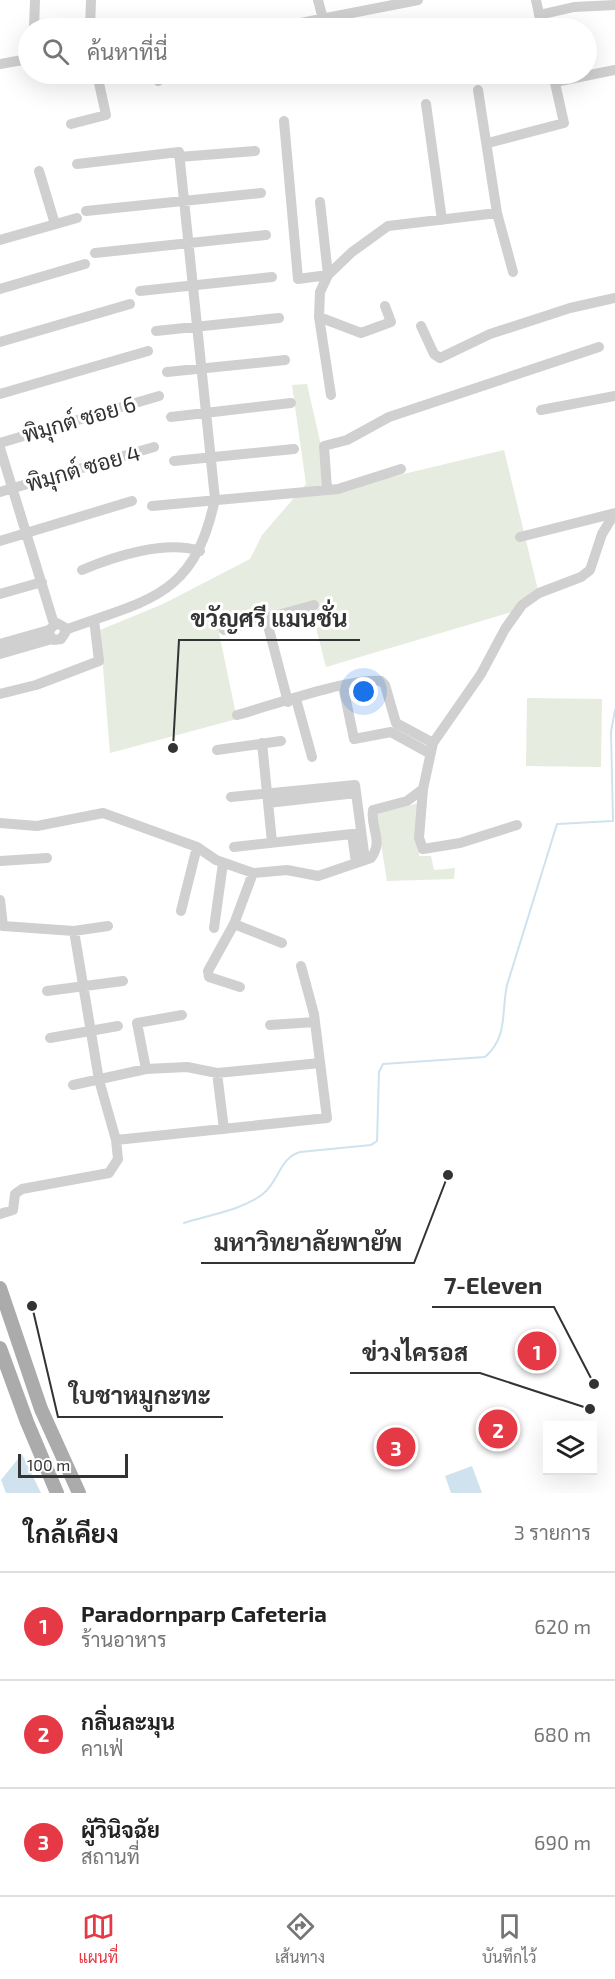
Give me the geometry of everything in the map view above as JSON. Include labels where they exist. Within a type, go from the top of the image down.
[{"type":"main road","points":[[0,1288],[41,1409],[79,1493]]},
{"type":"main road","points":[[0,1348],[27,1422],[57,1493]]},
{"type":"street","points":[[34,18],[35,0]]},
{"type":"street","points":[[90,18],[91,0]]},
{"type":"street","points":[[318,0],[323,18]]},
{"type":"street","points":[[328,18],[418,0]]},
{"type":"street","points":[[536,0],[540,18]]},
{"type":"street","points":[[539,15],[600,2],[615,5]]},
{"type":"street","points":[[0,64],[18,61]]},
{"type":"street","points":[[597,72],[615,70]]},
{"type":"street","points":[[71,124],[106,115],[99,84]]},
{"type":"street","points":[[488,143],[564,123],[555,84]]},
{"type":"street","points":[[478,90],[497,213],[513,272]]},
{"type":"street","points":[[426,104],[442,220]]},
{"type":"street","points":[[284,121],[298,279],[328,275]]},
{"type":"street","points":[[77,164],[255,151]]},
{"type":"street","points":[[0,654],[52,631],[60,624],[65,630],[158,594],[185,573],[200,551],[215,499],[179,155]]},
{"type":"street","points":[[39,171],[54,224]]},
{"type":"street","points":[[0,240],[82,214],[261,193]]},
{"type":"street","points":[[320,202],[328,275]]},
{"type":"street","points":[[331,395],[319,317],[320,292],[328,275],[352,252],[388,226],[497,213]]},
{"type":"street","points":[[95,253],[266,235]]},
{"type":"street","points":[[0,289],[85,264]]},
{"type":"street","points":[[140,291],[272,277]]},
{"type":"street","points":[[421,326],[434,354],[440,358],[490,334],[570,308],[615,298]]},
{"type":"street","points":[[0,342],[130,304]]},
{"type":"street","points":[[319,317],[361,333],[368,332],[391,322],[385,306]]},
{"type":"street","points":[[156,331],[279,318]]},
{"type":"street","points":[[327,489],[324,446],[346,440],[389,417],[599,347]]},
{"type":"street","points":[[0,394],[148,351]]},
{"type":"street","points":[[167,372],[285,360]]},
{"type":"street","name":"พิมุกต์ ซอย 6","points":[[0,442],[159,396]]},
{"type":"street","points":[[540,410],[615,396]]},
{"type":"street","points":[[171,417],[291,403]]},
{"type":"street","name":"พิมุกต์ ซอย 4","points":[[0,492],[153,447]]},
{"type":"street","points":[[0,448],[42,582],[52,631]]},
{"type":"street","points":[[174,461],[294,449]]},
{"type":"street","points":[[152,506],[338,489],[401,469]]},
{"type":"street","points":[[0,541],[132,501]]},
{"type":"street","points":[[520,537],[615,513]]},
{"type":"street","points":[[517,825],[460,843],[423,849],[419,838],[423,789],[431,748],[481,674],[505,629],[522,605],[539,593],[580,577],[591,570],[602,534],[615,513]]},
{"type":"street","points":[[82,570],[119,555],[187,547],[200,551]]},
{"type":"street","points":[[0,594],[42,582]]},
{"type":"street","points":[[224,630],[314,605]]},
{"type":"street","points":[[266,618],[312,757]]},
{"type":"street","points":[[0,694],[36,685],[99,661],[94,620]]},
{"type":"street","points":[[0,644],[52,631]]},
{"type":"street","points":[[237,715],[343,686],[381,681],[385,685],[394,727]]},
{"type":"street","points":[[343,686],[354,739],[394,727],[431,748]]},
{"type":"street","points":[[217,750],[281,741]]},
{"type":"street","points":[[262,743],[272,842]]},
{"type":"street","points":[[231,797],[267,798],[355,789],[360,862]]},
{"type":"street","points":[[0,823],[37,826],[103,813],[197,847],[223,863],[253,873],[287,870],[318,876],[371,858],[377,850],[372,810],[407,801],[423,789]]},
{"type":"street","points":[[234,847],[357,833]]},
{"type":"street","points":[[181,912],[197,847]]},
{"type":"street","points":[[0,861],[47,858]]},
{"type":"street","points":[[214,928],[223,863]]},
{"type":"street","points":[[240,987],[209,977],[207,974],[234,924],[253,873]]},
{"type":"street","points":[[0,900],[3,926],[74,931],[108,926]]},
{"type":"street","points":[[234,924],[282,943]]},
{"type":"street","points":[[0,1214],[13,1210],[15,1194],[29,1186],[109,1173],[118,1160],[116,1140],[99,1080],[81,987],[74,931]]},
{"type":"street","points":[[116,1140],[327,1118],[315,1022],[301,966]]},
{"type":"street","points":[[46,991],[123,981]]},
{"type":"street","points":[[146,1069],[137,1023],[182,1015]]},
{"type":"street","points":[[270,1025],[315,1022]]},
{"type":"street","points":[[50,1038],[118,1026]]},
{"type":"street","points":[[73,1085],[146,1069],[187,1067],[217,1073],[320,1063]]},
{"type":"street","points":[[217,1073],[224,1129]]},
{"type":"shaded area","points":[[307,384],[320,441],[324,493],[504,450],[538,590],[515,611],[326,667],[311,608],[219,633],[237,719],[110,753],[100,630],[163,604],[250,559],[262,535],[306,484],[292,385]]},
{"type":"shaded area","points":[[527,698],[602,699],[601,767],[526,766]]},
{"type":"shaded area","points":[[419,803],[419,856],[431,856],[434,870],[455,868],[454,879],[387,881],[376,814]]},
{"type":"water","points":[[22,1454],[41,1493],[6,1493],[1,1480]]},
{"type":"water","points":[[472,1466],[482,1493],[451,1493],[445,1476]]},
{"type":"waterway","points":[[184,1223],[236,1208],[256,1199],[269,1188],[288,1159],[300,1152],[371,1145],[377,1141],[379,1072],[383,1064],[485,1057],[492,1049],[500,1033],[507,985],[557,824],[613,821],[611,732],[615,710]]},
{"type":"place","name":"ขวัญศรี แมนชั่น","points":[[173,748]]},
{"type":"place","name":"มหาวิทยาลัยพายัพ","points":[[448,1175]]},
{"type":"place","name":"ใบชาหมูกะทะ","points":[[32,1306]]},
{"type":"place","name":"Paradornparp Cafeteria","points":[[537,1351]]},
{"type":"place","name":"7-Eleven","points":[[594,1384]]},
{"type":"place","name":"ข่วงไครอส","points":[[590,1409]]},
{"type":"place","name":"กลิ่นละมุน","points":[[498,1429]]},
{"type":"place","name":"ผัูวินิจฉัย","points":[[396,1447]]}]
